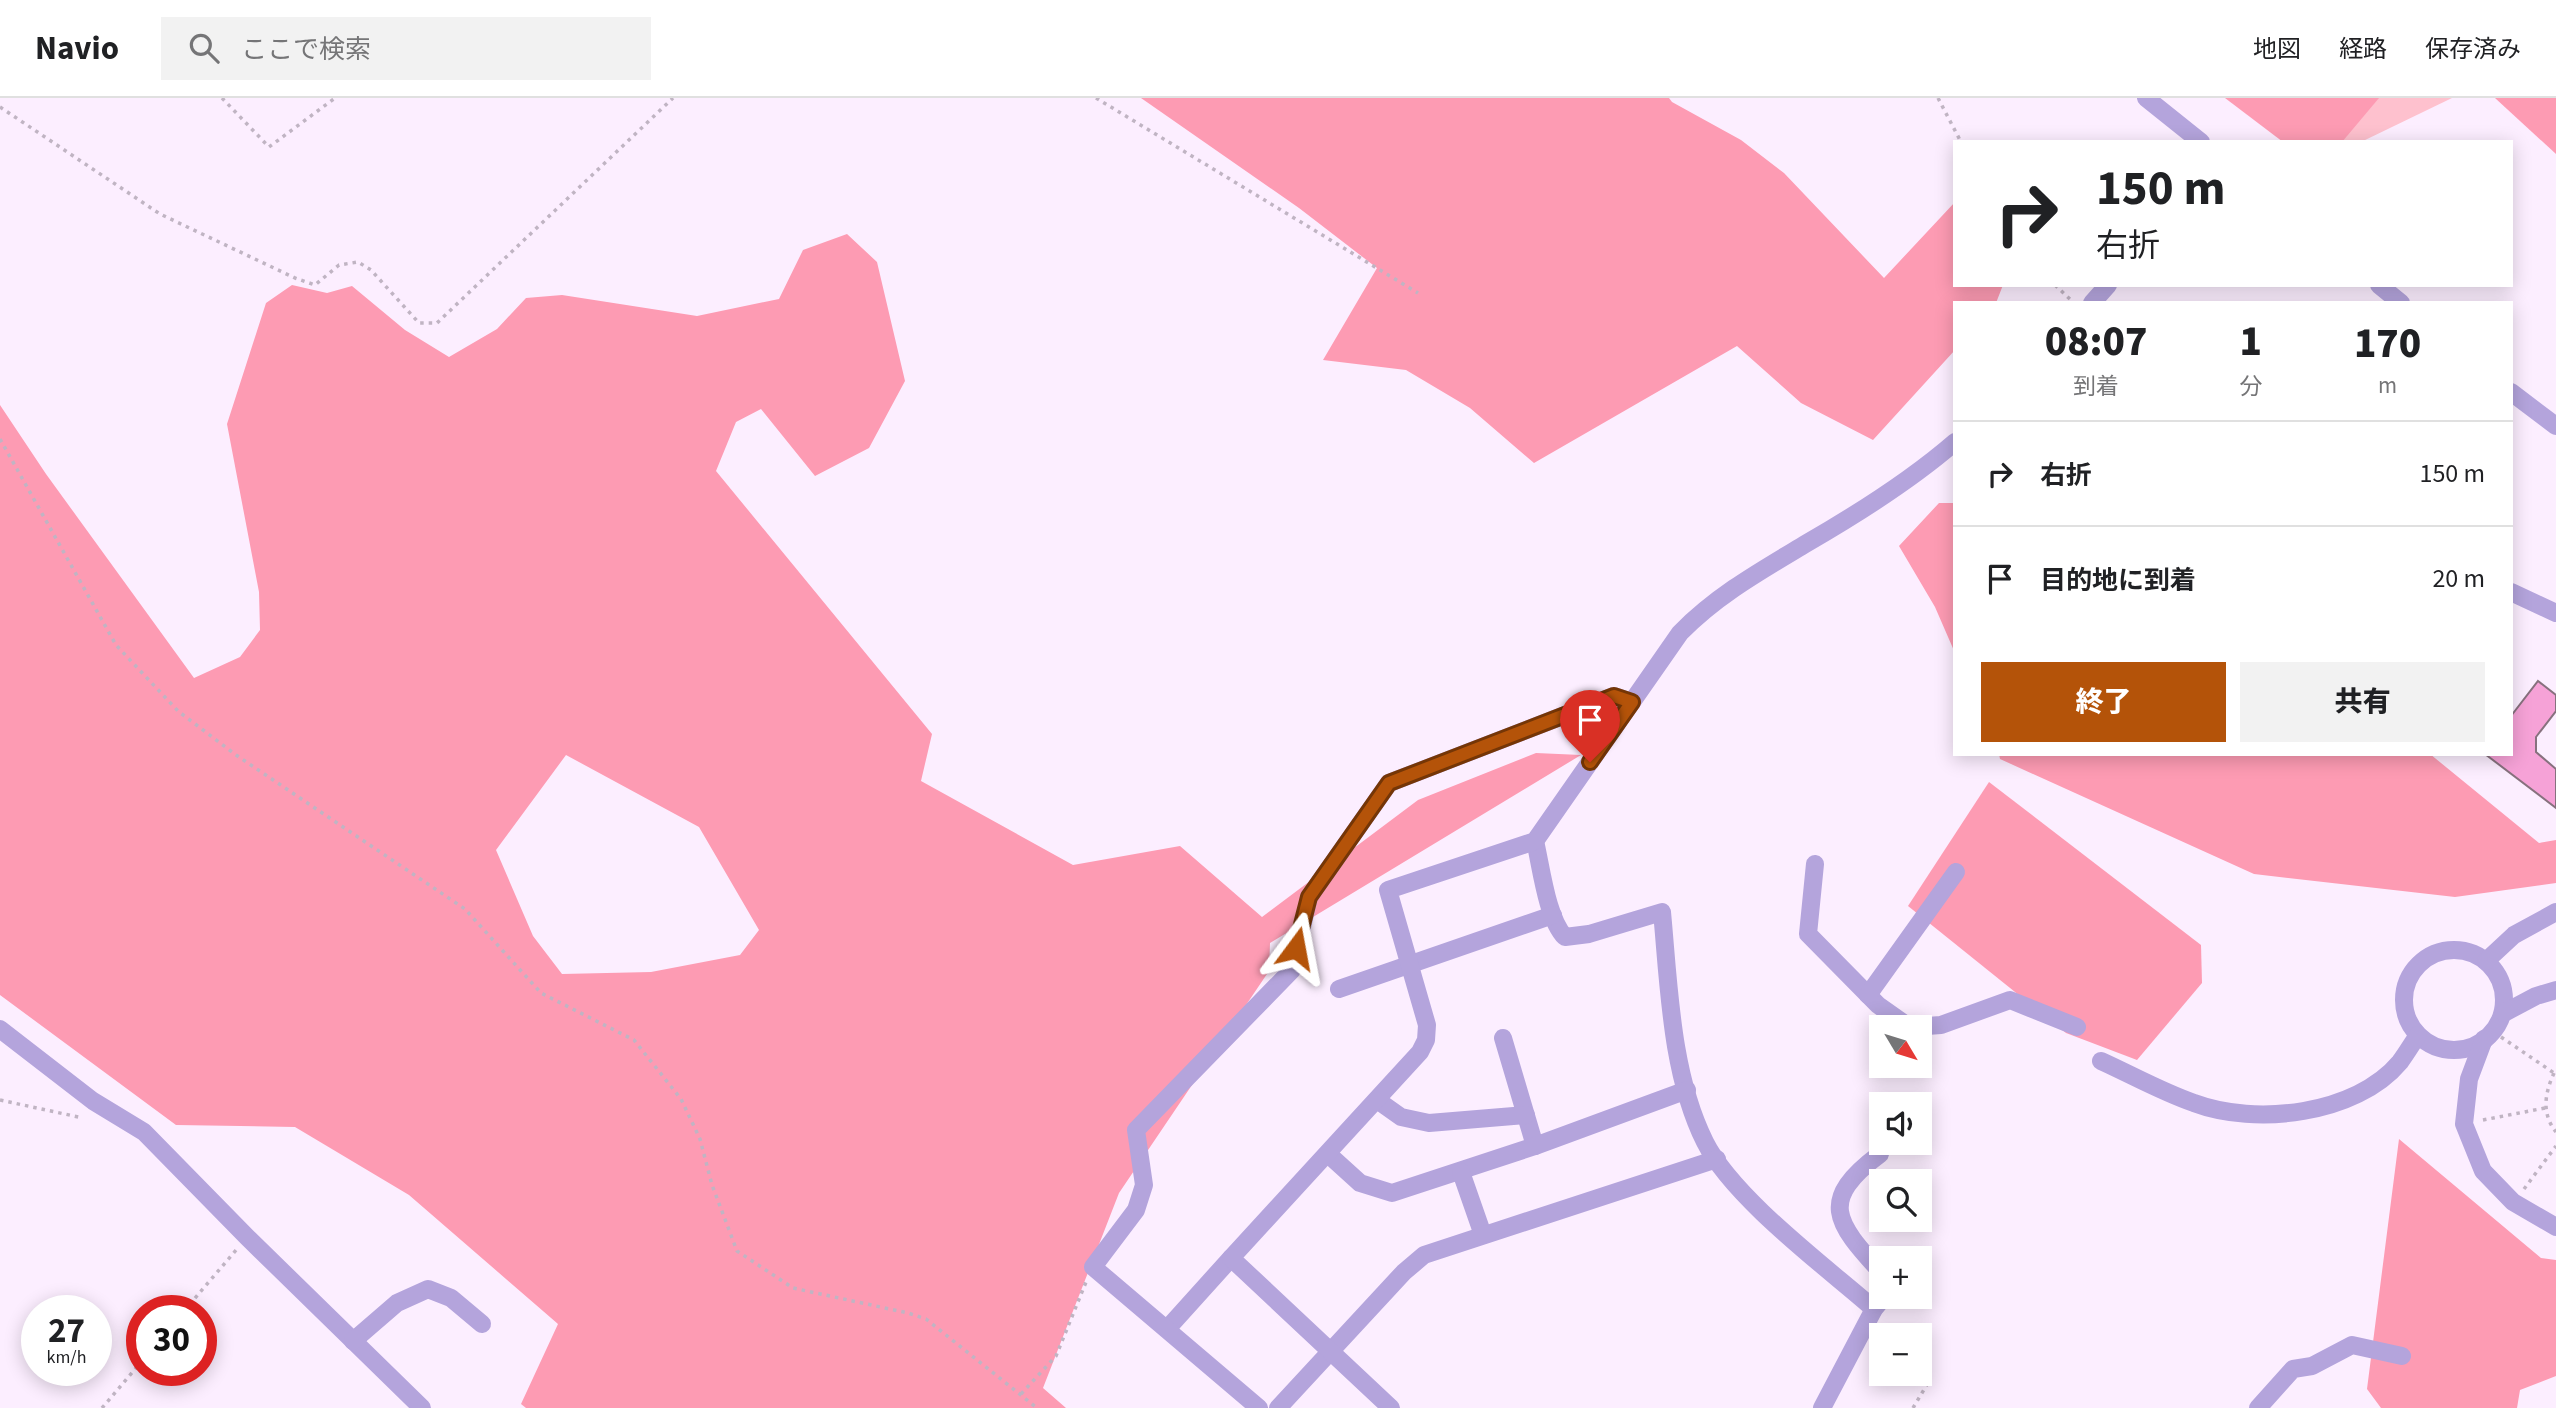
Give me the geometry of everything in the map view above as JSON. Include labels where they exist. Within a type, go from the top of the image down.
[{"type":"street","points":[[2146,98],[2198,140]]},
{"type":"street","points":[[2094,301],[2106,287]]},
{"type":"street","points":[[2381,287],[2399,301]]},
{"type":"street","points":[[2513,394],[2556,426]]},
{"type":"street","points":[[1167,1329],[1377,1100],[1420,1052],[1426,1041],[1427,1025],[1388,890],[1535,841],[1680,633],[1704,608],[1733,587],[1892,491],[1953,444]]},
{"type":"street","points":[[2513,593],[2556,613]]},
{"type":"street","points":[[1259,1408],[1093,1267],[1136,1209],[1144,1185],[1136,1130],[1292,970],[1309,897],[1389,783],[1614,696],[1632,702]]},
{"type":"street","points":[[1535,841],[1553,915],[1558,930],[1566,937],[1662,912],[1678,1052],[1687,1090],[1705,1142],[1734,1181],[1772,1220],[1869,1295]]},
{"type":"street","points":[[1815,864],[1808,934],[1890,1015]]},
{"type":"street","points":[[1868,995],[1956,872]]},
{"type":"street","points":[[2486,961],[2514,935],[2556,912]]},
{"type":"street","points":[[1339,989],[1553,915]]},
{"type":"street","points":[[2489,1035],[2472,1047],[2452,1050],[2433,1046],[2417,1035],[2406,1019],[2403,999],[2407,980],[2418,964],[2435,953],[2454,950],[2473,954],[2486,961],[2500,981],[2504,1013]]},
{"type":"street","points":[[2556,990],[2536,996],[2504,1013],[2489,1035],[2469,1079],[2464,1124],[2483,1171],[2513,1202],[2556,1227]]},
{"type":"street","points":[[1932,1026],[1941,1025],[2010,1000],[2077,1027]]},
{"type":"street","points":[[0,1029],[93,1101],[144,1132],[422,1408]]},
{"type":"street","points":[[2101,1060],[2195,1104],[2244,1115],[2302,1113],[2334,1104],[2367,1088],[2399,1064],[2417,1035]]},
{"type":"street","points":[[1503,1038],[1535,1146]]},
{"type":"street","points":[[1328,1154],[1360,1183],[1392,1193],[1461,1172],[1687,1090]]},
{"type":"street","points":[[1377,1100],[1401,1117],[1429,1123],[1526,1115]]},
{"type":"street","points":[[1869,1259],[1857,1246],[1838,1213],[1842,1191],[1857,1171],[1879,1155]]},
{"type":"street","points":[[1278,1408],[1404,1272],[1424,1255],[1717,1159]]},
{"type":"street","points":[[1461,1172],[1483,1236]]},
{"type":"street","points":[[1231,1258],[1391,1408]]},
{"type":"street","points":[[354,1341],[397,1303],[428,1289],[451,1298],[482,1324]]},
{"type":"street","points":[[1822,1408],[1876,1309]]},
{"type":"street","points":[[2258,1408],[2292,1369],[2312,1366],[2352,1345],[2402,1356]]},
{"type":"path","points":[[222,98],[269,147],[335,98]]},
{"type":"path","points":[[0,107],[160,214],[315,285],[339,265],[358,262],[370,270],[419,323],[437,323],[673,98]]},
{"type":"path","points":[[1096,98],[1418,293]]},
{"type":"path","points":[[1938,98],[1960,140]]},
{"type":"path","points":[[2057,287],[2072,301]]},
{"type":"path","points":[[0,439],[116,645],[178,711],[236,755],[465,909],[541,993],[634,1040],[681,1099],[700,1139],[712,1185],[737,1251],[793,1288],[926,1319],[1037,1408]]},
{"type":"path","points":[[2489,1035],[2555,1072],[2546,1090],[2545,1108],[2556,1132]]},
{"type":"path","points":[[0,1100],[92,1120]]},
{"type":"path","points":[[2464,1124],[2545,1108]]},
{"type":"path","points":[[2513,1202],[2556,1146]]},
{"type":"path","points":[[198,1295],[247,1237]]},
{"type":"path","points":[[1021,1394],[1056,1356],[1093,1267]]},
{"type":"path","points":[[102,1408],[126,1380]]},
{"type":"path","points":[[1913,1408],[1926,1386]]},
{"type":"shaded area","points":[[1141,98],[1669,98],[1741,140],[1784,173],[1884,278],[1953,204],[1953,287],[2002,287],[1997,301],[1953,301],[1953,352],[1873,440],[1801,403],[1737,346],[1534,463],[1470,408],[1406,370],[1323,360],[1377,268],[1299,208]]},
{"type":"shaded area","points":[[2225,98],[2379,98],[2344,140],[2280,140]]},
{"type":"shaded area","points":[[2267,98],[2452,98],[2365,140],[2309,140]]},
{"type":"shaded area","points":[[2495,98],[2556,98],[2556,154]]},
{"type":"shaded area","points":[[847,234],[877,262],[905,381],[869,448],[815,476],[761,409],[736,422],[716,471],[932,734],[921,781],[1073,865],[1180,846],[1262,917],[1418,800],[1536,753],[1581,755],[1270,943],[1269,971],[1119,1193],[1043,1388],[1066,1408],[526,1408],[521,1404],[558,1324],[409,1195],[295,1127],[176,1125],[0,995],[0,405],[46,474],[194,678],[240,657],[260,630],[259,592],[227,424],[266,303],[292,285],[327,293],[352,286],[405,330],[449,357],[497,329],[526,298],[562,295],[697,316],[779,299],[803,250]],"holes":[[[566,755],[699,827],[759,930],[740,955],[651,972],[562,974],[533,936],[496,850]]]},
{"type":"shaded area","points":[[1939,503],[1953,503],[1953,648],[1935,607],[1899,546]]},
{"type":"shaded area","points":[[1999,756],[2432,756],[2539,843],[2556,840],[2556,883],[2455,897],[2254,874],[2000,759]]},
{"type":"shaded area","points":[[1989,782],[2201,945],[2202,983],[2137,1060],[2066,1033],[1908,906]]},
{"type":"shaded area","points":[[2399,1139],[2541,1258],[2556,1260],[2556,1376],[2520,1390],[2517,1408],[2381,1408],[2367,1389]]},
{"type":"building","points":[[2538,681],[2556,695],[2556,711],[2536,737],[2536,752],[2556,769],[2556,808],[2488,756],[2513,756],[2513,713]]},
{"type":"route","points":[[1296,948],[1309,897],[1389,783],[1614,696],[1632,702],[1590,762]]}]
